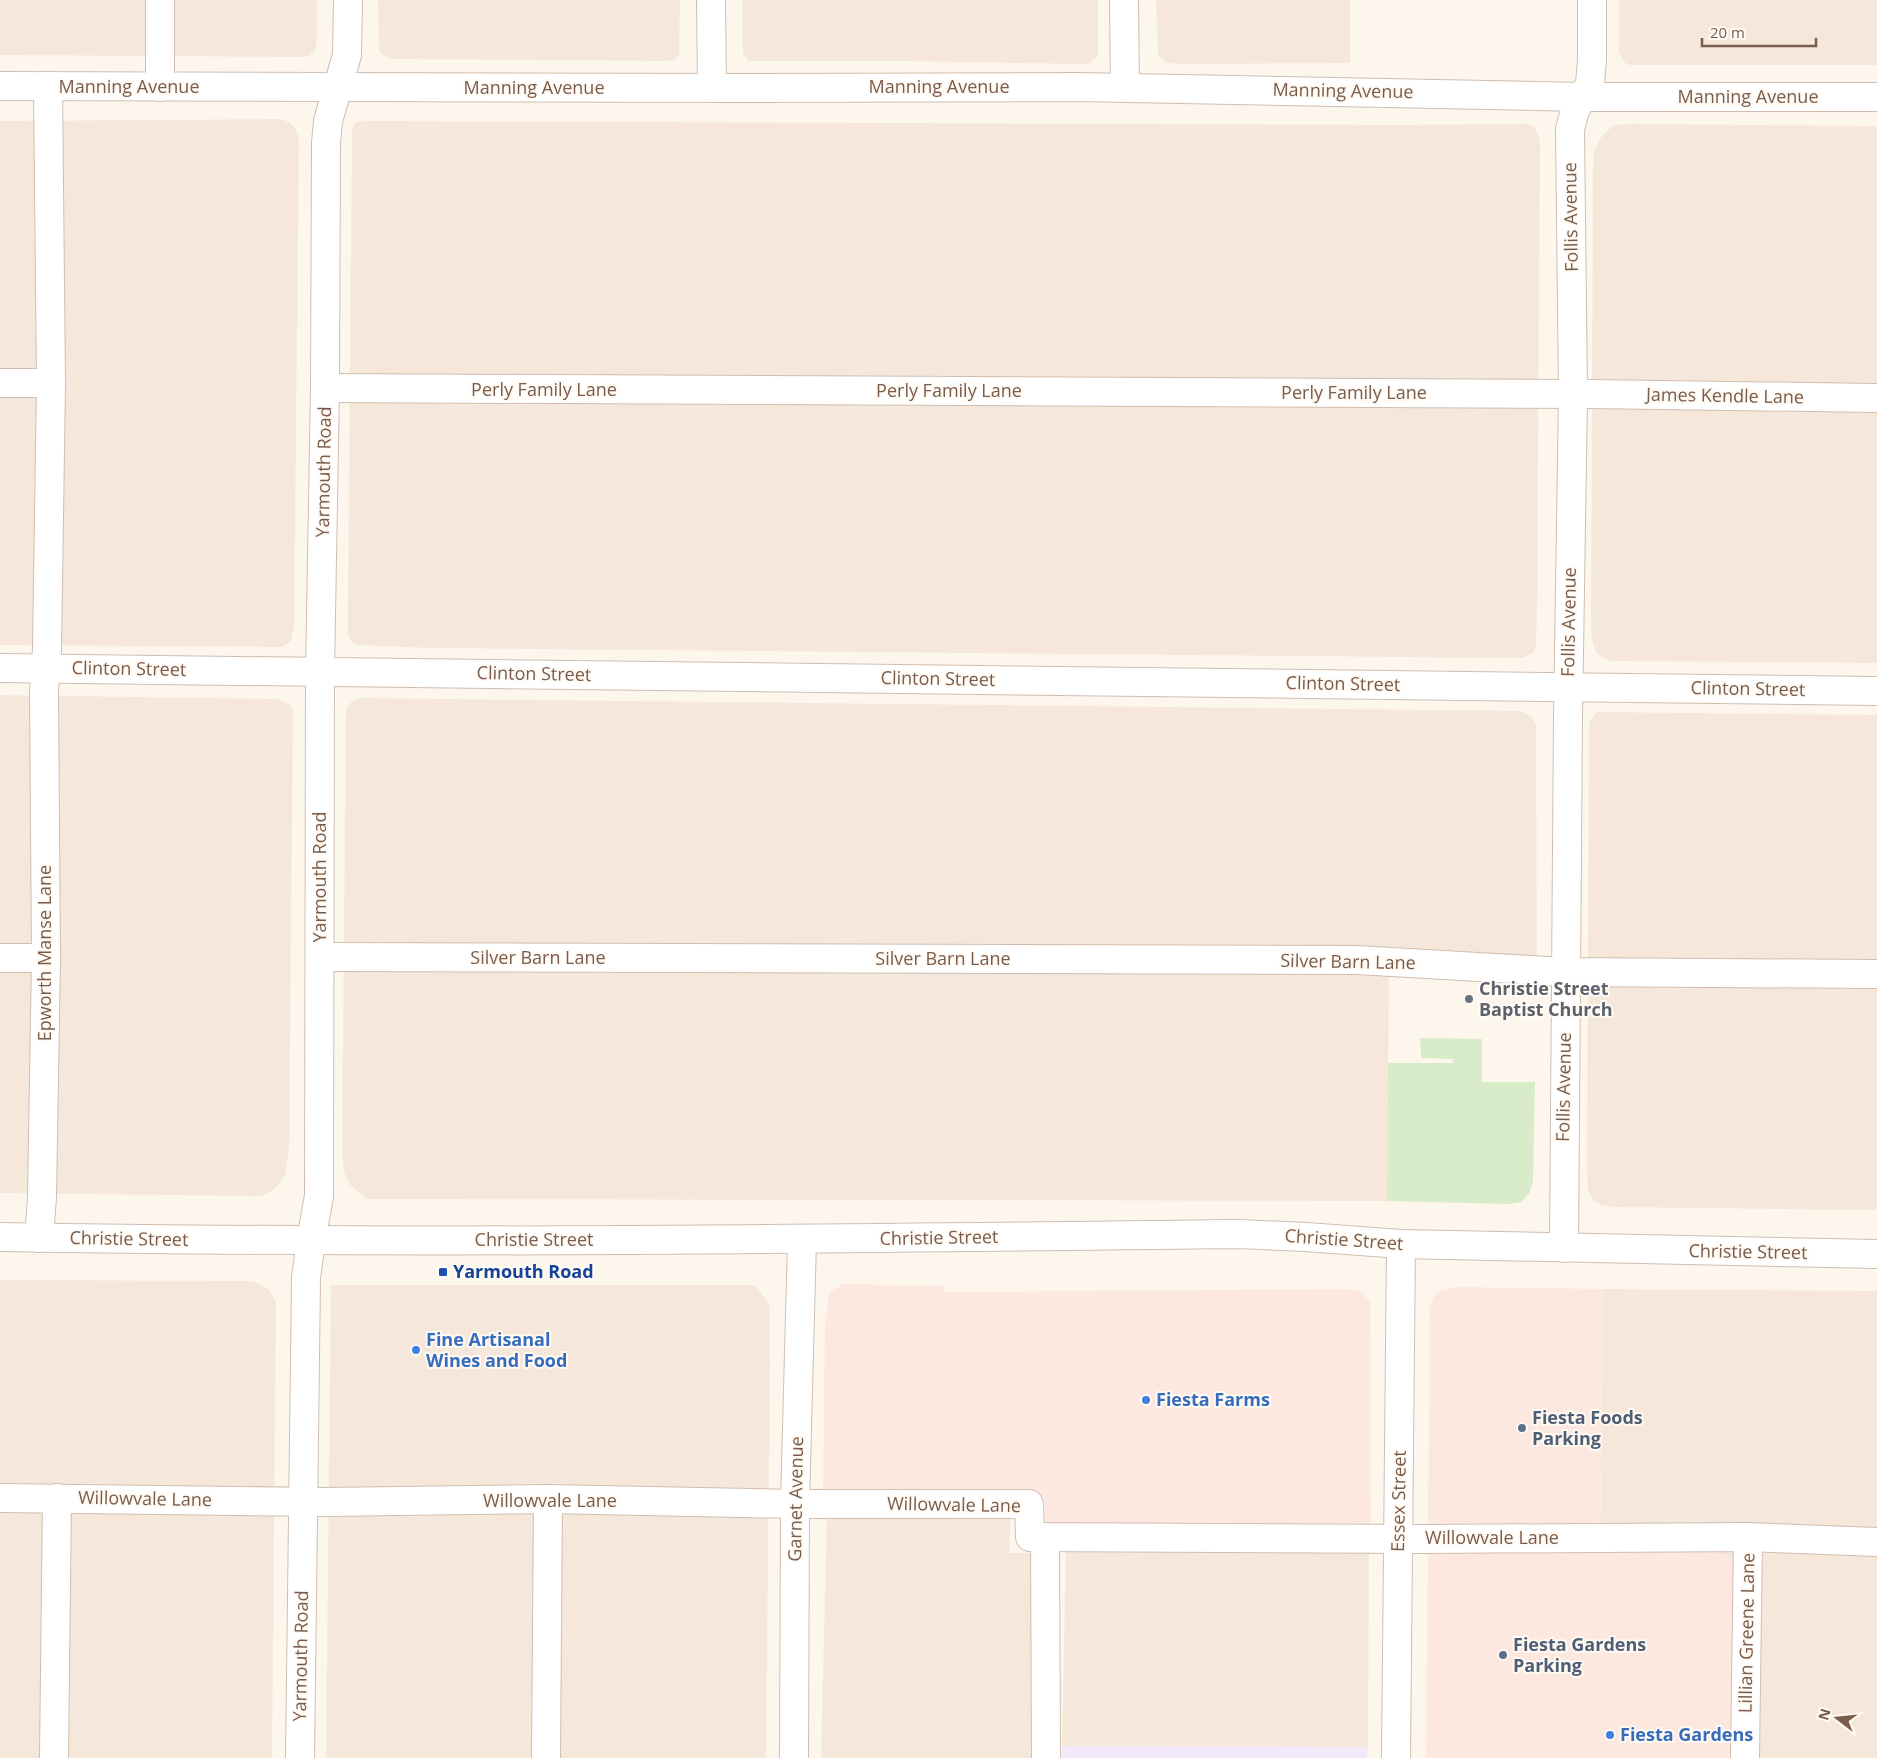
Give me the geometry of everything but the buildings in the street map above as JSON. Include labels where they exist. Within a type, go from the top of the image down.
[{"type":"street","points":[[160,0],[160,87]]},
{"type":"street","name":"Yarmouth Road","points":[[300,1758],[306,1278],[310,1240],[319,1196],[320,672],[325,388],[326,143],[328,121],[347,55],[348,0]]},
{"type":"street","points":[[710,0],[712,88]]},
{"type":"street","points":[[1124,0],[1125,88]]},
{"type":"street","name":"Follis Avenue","points":[[1564,1248],[1568,687],[1574,394],[1570,129],[1575,110],[1590,84],[1592,70],[1592,0]]},
{"type":"street","name":"Manning Avenue","points":[[0,86],[1078,87],[1584,97],[1877,97]]},
{"type":"street","name":"Epworth Manse Lane","points":[[39,1238],[42,1197],[46,958],[46,668],[51,382],[48,86]]},
{"type":"street","points":[[0,382],[51,382]]},
{"type":"street","name":"Perly Family Lane","points":[[325,388],[1574,394]]},
{"type":"street","name":"James Kendle Lane","points":[[1574,394],[1877,398]]},
{"type":"street","name":"Clinton Street","points":[[0,668],[1877,691]]},
{"type":"street","name":"Silver Barn Lane","points":[[320,957],[1357,960],[1566,972],[1877,974]]},
{"type":"street","points":[[0,958],[46,958]]},
{"type":"street","name":"Christie Street","points":[[0,1237],[310,1240],[802,1240],[1239,1234],[1401,1244],[1877,1254]]},
{"type":"street","name":"Garnet Avenue","points":[[794,1758],[795,1504],[802,1240]]},
{"type":"street","name":"Essex Street","points":[[1396,1758],[1401,1244]]},
{"type":"street","name":"Willowvale Lane","points":[[0,1498],[303,1502],[548,1499],[795,1504],[1029,1504],[1030,1537],[1045,1538],[1398,1539],[1748,1537],[1877,1542]]},
{"type":"street","points":[[54,1758],[57,1498]]},
{"type":"street","points":[[546,1758],[548,1499]]},
{"type":"street","name":"Lillian Greene Lane","points":[[1745,1758],[1748,1537]]},
{"type":"street","points":[[1045,1538],[1046,1758]]},
{"type":"shaded area","points":[[0,0],[317,0],[317,39],[315,50],[309,56],[300,57],[0,55]]},
{"type":"shaded area","points":[[378,0],[680,0],[679,55],[675,60],[666,61],[392,59],[381,54],[379,48]]},
{"type":"shaded area","points":[[742,0],[1098,0],[1098,56],[1090,63],[1081,64],[749,61],[743,55]]},
{"type":"shaded area","points":[[1156,0],[1350,0],[1350,63],[1175,64],[1165,62],[1158,55]]},
{"type":"shaded area","points":[[1619,0],[1877,0],[1877,65],[1629,65],[1624,62],[1619,52]]},
{"type":"shaded area","points":[[280,119],[289,122],[296,129],[299,139],[294,625],[291,641],[282,647],[0,645],[0,121]]},
{"type":"shaded area","points":[[357,122],[1529,124],[1535,127],[1540,140],[1536,647],[1533,653],[1522,658],[1510,658],[432,648],[356,645],[348,635],[352,132]]},
{"type":"shaded area","points":[[1614,125],[1877,126],[1877,663],[1611,661],[1601,657],[1596,652],[1591,629],[1594,152],[1599,140]]},
{"type":"shaded area","points":[[0,695],[277,699],[290,705],[293,710],[289,1151],[285,1175],[270,1192],[260,1196],[0,1193]]},
{"type":"shaded area","points":[[361,698],[1520,711],[1531,716],[1536,725],[1537,977],[1389,975],[1387,1201],[367,1199],[350,1185],[345,1174],[342,1157],[346,710],[351,702]]},
{"type":"shaded area","points":[[1597,712],[1877,715],[1877,1210],[1612,1207],[1601,1205],[1593,1200],[1588,1190],[1587,1170],[1589,722]]},
{"type":"shaded area","points":[[0,1280],[253,1281],[269,1290],[276,1302],[272,1758],[0,1758]]},
{"type":"shaded area","name":"Fiesta Farms","points":[[843,1284],[944,1286],[945,1292],[1349,1289],[1361,1292],[1370,1302],[1371,1526],[1045,1528],[1045,1496],[833,1498],[823,1494],[825,1322],[829,1293]]},
{"type":"shaded area","points":[[331,1285],[754,1285],[769,1303],[766,1758],[326,1758]]},
{"type":"shaded area","points":[[1456,1287],[1603,1289],[1600,1552],[1723,1554],[1736,1566],[1734,1758],[1426,1758],[1430,1306],[1434,1296],[1440,1291]]},
{"type":"shaded area","points":[[1603,1289],[1877,1291],[1877,1758],[1734,1758],[1600,1553]]},
{"type":"shaded area","points":[[1011,1513],[1009,1553],[1036,1553],[1032,1758],[821,1758],[827,1514]]},
{"type":"shaded area","points":[[1066,1550],[1369,1551],[1368,1747],[1062,1746]]},
{"type":"shaded area","points":[[1062,1746],[1368,1747],[1367,1758],[1062,1758]]},
{"type":"green space","points":[[1420,1038],[1482,1039],[1482,1082],[1535,1082],[1533,1181],[1530,1192],[1522,1202],[1509,1204],[1387,1201],[1388,1063],[1453,1063],[1453,1059],[1421,1058]]},
{"type":"place","name":"Christie Street Baptist Church","points":[[1469,999]]},
{"type":"place","name":"Yarmouth Road","points":[[443,1272]]},
{"type":"place","name":"Fine Artisanal Wines and Food","points":[[416,1350]]},
{"type":"place","name":"Fiesta Farms","points":[[1146,1400]]},
{"type":"place","name":"Fiesta Foods Parking","points":[[1522,1428]]},
{"type":"place","name":"Fiesta Gardens Parking","points":[[1503,1655]]},
{"type":"place","name":"Fiesta Gardens","points":[[1610,1735]]}]
